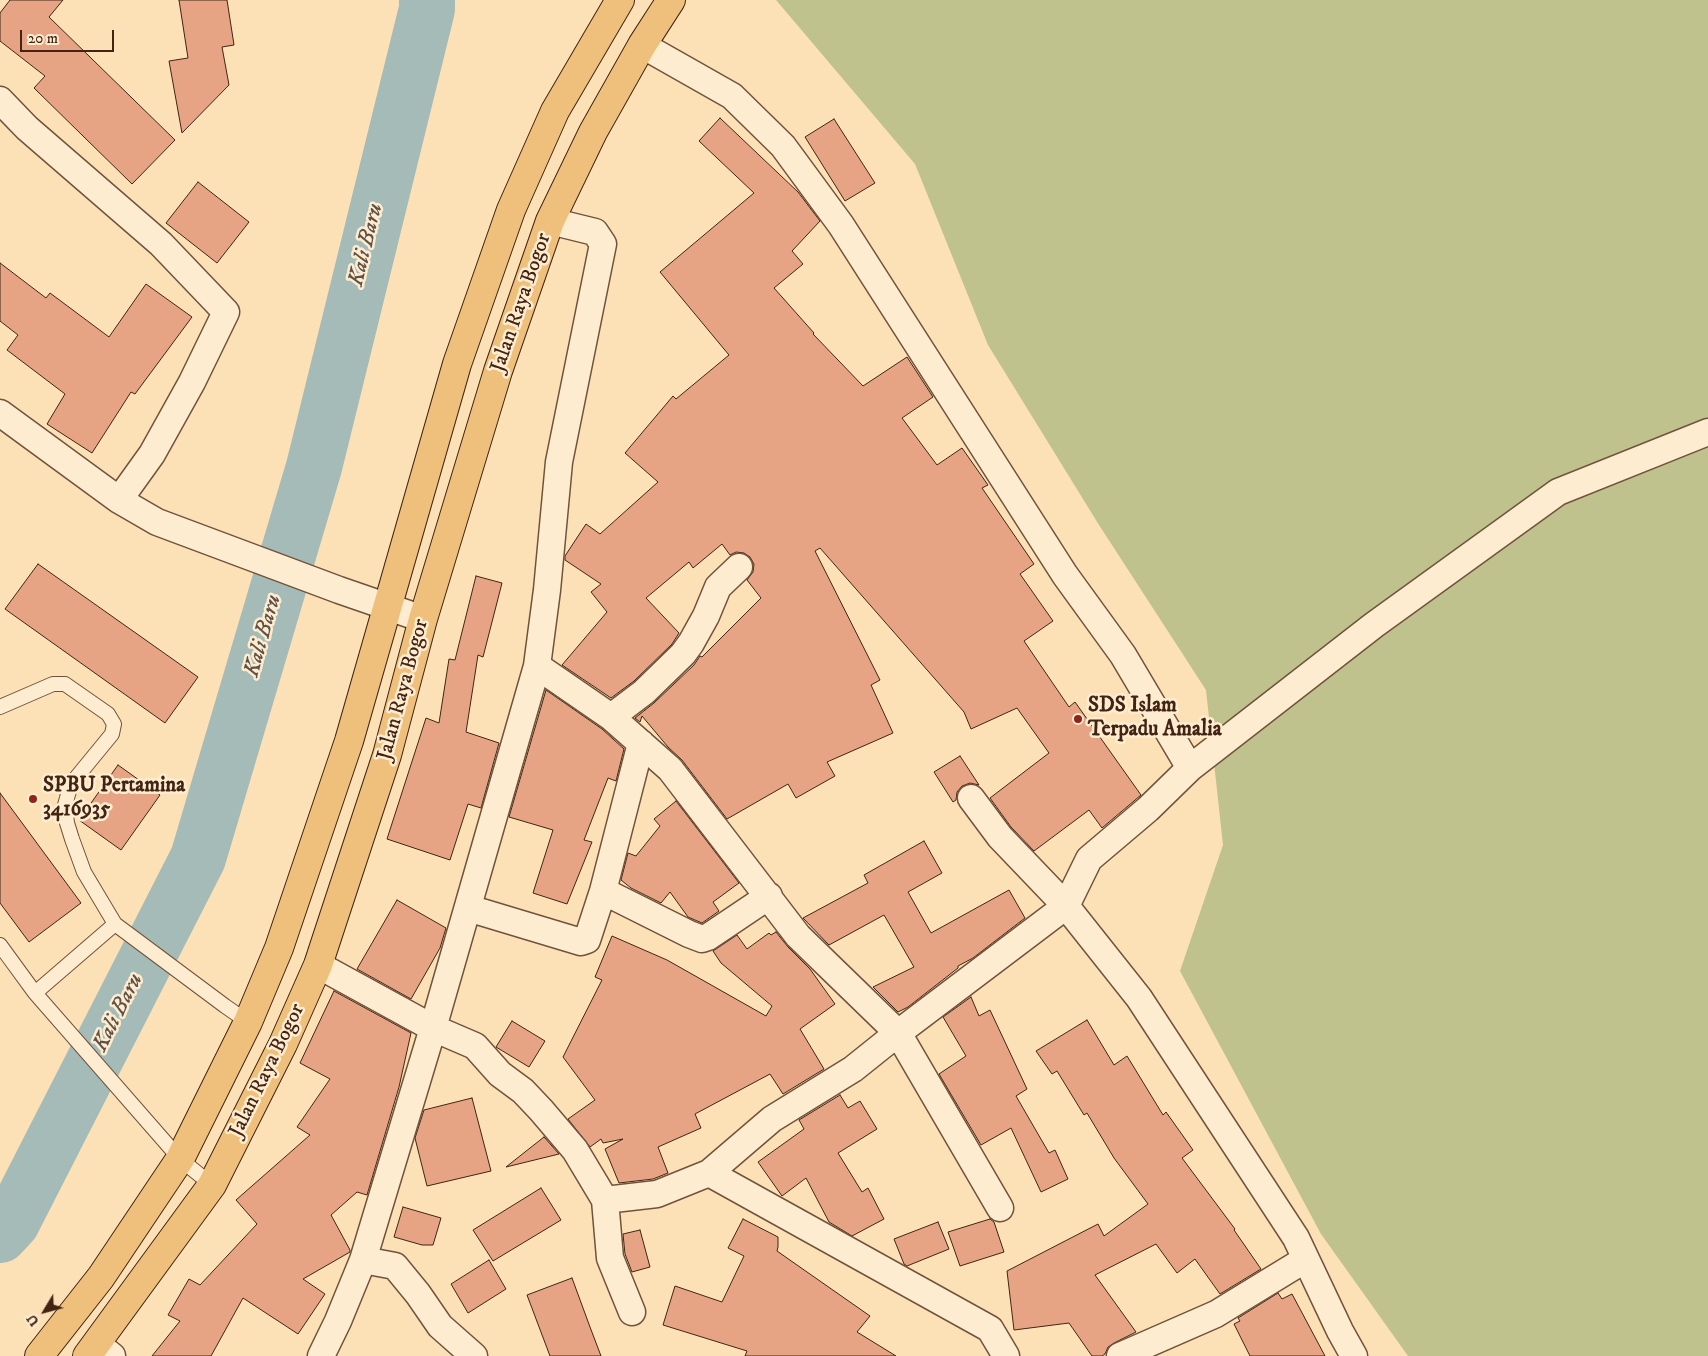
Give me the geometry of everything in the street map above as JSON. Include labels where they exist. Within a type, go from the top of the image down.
[{"type":"highway","name":"Jalan Raya Bogor","points":[[38,1356],[102,1277],[180,1159],[248,1022],[280,948],[348,741],[457,364],[511,210],[555,111],[620,0]]},
{"type":"highway","name":"Jalan Raya Bogor","points":[[99,1352],[131,1298],[212,1185],[283,1044],[318,965],[387,755],[423,619],[498,371],[550,221],[593,132],[642,45],[671,0]]},
{"type":"highway","points":[[102,1277],[131,1298]]},
{"type":"street","points":[[642,45],[732,96],[783,146],[841,224],[1065,575],[1123,655],[1190,768]]},
{"type":"street","points":[[0,100],[27,128],[161,244],[226,312],[192,382],[156,446],[119,500]]},
{"type":"street","points":[[321,1356],[338,1321],[363,1260],[433,1028],[537,666],[547,590],[559,462],[604,244],[595,232],[550,221]]},
{"type":"street","points":[[0,413],[119,500],[157,522],[339,590],[423,619]]},
{"type":"street","points":[[605,1200],[657,1194],[709,1173],[772,1119],[853,1069],[1066,906],[1089,859],[1148,809],[1190,768],[1374,625],[1558,492],[1708,432]]},
{"type":"street","points":[[611,717],[644,692],[683,654],[697,632],[718,587],[739,568]]},
{"type":"street","points":[[537,666],[611,717],[670,769],[798,936],[898,1033],[1000,1208]]},
{"type":"street","points":[[468,908],[581,942],[587,940],[603,891],[641,743]]},
{"type":"street","points":[[971,798],[1000,837],[1066,906],[1139,998],[1296,1238],[1354,1356]]},
{"type":"street","points":[[603,891],[702,939],[708,937],[769,896]]},
{"type":"street","points":[[318,965],[433,1028],[475,1046],[500,1074],[523,1091],[575,1150],[605,1200],[610,1258],[632,1312]]},
{"type":"street","points":[[709,1173],[990,1330],[1006,1356]]},
{"type":"street","points":[[1120,1356],[1216,1314],[1306,1259]]},
{"type":"street","points":[[363,1260],[395,1266],[418,1294],[440,1326],[474,1356]]},
{"type":"lane","points":[[0,707],[53,684],[65,684],[108,714],[114,724],[112,734],[71,784],[65,805],[69,831],[84,872],[115,924],[248,1022]]},
{"type":"lane","points":[[35,993],[115,924]]},
{"type":"lane","points":[[0,945],[35,993],[180,1159],[212,1185]]},
{"type":"green space","points":[[776,0],[1708,0],[1708,1356],[1408,1356],[1321,1234],[1180,971],[1223,845],[1206,690],[1099,525],[988,345],[915,164]]},
{"type":"building","points":[[10,0],[63,0],[49,17],[175,140],[132,184],[34,88],[45,76],[0,41],[0,13]]},
{"type":"building","points":[[179,0],[227,0],[234,45],[222,47],[229,85],[182,133],[169,61],[188,58]]},
{"type":"building","points":[[720,118],[798,192],[820,221],[792,251],[803,264],[774,288],[813,334],[863,386],[907,357],[933,397],[902,418],[937,465],[962,448],[988,485],[982,488],[1034,564],[1020,574],[1053,621],[1024,641],[1069,707],[1075,702],[1141,795],[1102,828],[1089,810],[1034,851],[1011,827],[990,798],[1049,753],[1017,708],[971,729],[964,712],[820,548],[815,551],[880,680],[871,685],[893,733],[827,762],[835,776],[796,798],[788,784],[727,819],[682,760],[668,747],[642,716],[640,722],[635,718],[654,703],[694,665],[700,656],[702,657],[761,598],[747,580],[753,572],[754,564],[750,557],[744,553],[736,552],[730,555],[722,544],[693,568],[689,562],[646,598],[679,633],[672,644],[634,681],[611,698],[562,665],[607,612],[591,592],[601,584],[565,560],[565,556],[586,524],[600,534],[658,482],[625,453],[673,396],[676,399],[729,355],[660,272],[754,193],[699,141]]},
{"type":"building","points":[[834,119],[875,183],[845,201],[805,137]]},
{"type":"building","points":[[198,182],[249,222],[217,263],[166,223]]},
{"type":"building","points":[[0,263],[46,298],[50,293],[109,337],[146,284],[192,317],[135,394],[131,392],[92,453],[47,424],[65,394],[7,350],[18,335],[0,321]]},
{"type":"building","points":[[38,564],[198,677],[165,723],[5,609]]},
{"type":"building","points":[[476,576],[502,583],[483,657],[478,655],[466,732],[499,743],[481,808],[468,804],[450,860],[387,839],[426,718],[439,723],[449,659],[455,660]]},
{"type":"building","points":[[546,690],[602,729],[624,749],[616,781],[608,778],[584,840],[592,842],[567,904],[533,893],[553,830],[509,817]]},
{"type":"building","points":[[960,756],[979,785],[970,783],[962,786],[957,792],[956,800],[953,802],[934,772]]},
{"type":"building","points":[[118,765],[160,795],[121,850],[79,820]]},
{"type":"building","points":[[0,793],[81,903],[29,942],[0,903]]},
{"type":"building","points":[[676,801],[739,883],[713,902],[719,911],[702,923],[688,917],[670,892],[661,903],[631,888],[621,880],[628,853],[636,856],[660,826],[654,819]]},
{"type":"building","points":[[924,841],[942,873],[908,892],[931,933],[1009,890],[1025,918],[973,958],[958,966],[958,968],[908,1007],[898,1012],[873,987],[914,967],[884,915],[829,945],[803,918],[868,883],[864,875]]},
{"type":"building","points":[[397,900],[446,928],[440,948],[411,999],[357,969]]},
{"type":"building","points":[[776,932],[810,969],[835,1004],[800,1029],[824,1069],[783,1094],[770,1074],[695,1114],[701,1128],[658,1147],[668,1173],[653,1179],[619,1183],[605,1149],[623,1139],[603,1143],[601,1139],[590,1147],[568,1119],[595,1100],[563,1057],[602,980],[595,977],[612,936],[667,960],[766,1016],[772,1006],[721,963],[713,951],[737,935],[747,949],[769,933],[771,935]]},
{"type":"building","points":[[334,991],[411,1033],[399,1087],[367,1195],[357,1192],[331,1215],[350,1252],[303,1279],[325,1294],[298,1334],[243,1298],[211,1356],[152,1356],[180,1321],[168,1315],[189,1279],[200,1285],[257,1224],[236,1200],[310,1135],[297,1127],[330,1079],[300,1063]]},
{"type":"building","points":[[971,997],[979,1016],[990,1010],[1027,1089],[1016,1096],[1049,1153],[1055,1150],[1068,1179],[1041,1192],[1011,1128],[981,1145],[939,1074],[966,1056],[943,1017]]},
{"type":"building","points":[[1087,1020],[1114,1065],[1127,1056],[1163,1115],[1166,1112],[1193,1150],[1182,1158],[1235,1229],[1261,1269],[1220,1294],[1195,1259],[1177,1273],[1156,1244],[1095,1275],[1136,1332],[1108,1347],[1102,1356],[1092,1356],[1069,1323],[1014,1330],[1007,1271],[1098,1224],[1104,1236],[1148,1204],[1114,1158],[1087,1113],[1084,1115],[1057,1071],[1052,1074],[1036,1051]]},
{"type":"building","points":[[512,1021],[545,1041],[529,1067],[496,1047]]},
{"type":"building","points":[[840,1095],[848,1108],[860,1101],[877,1129],[838,1153],[862,1192],[868,1188],[884,1219],[852,1236],[829,1222],[806,1178],[782,1196],[758,1162],[804,1129],[799,1120]]},
{"type":"building","points":[[472,1098],[491,1171],[427,1186],[415,1138],[424,1110]]},
{"type":"building","points":[[544,1137],[559,1154],[506,1167]]},
{"type":"building","points":[[541,1188],[561,1220],[493,1261],[473,1230]]},
{"type":"building","points":[[403,1207],[441,1218],[433,1245],[422,1245],[394,1237]]},
{"type":"building","points":[[743,1219],[778,1237],[777,1251],[870,1316],[857,1332],[896,1356],[745,1356],[747,1351],[663,1325],[675,1286],[722,1302],[744,1256],[728,1248]]},
{"type":"building","points":[[990,1219],[994,1222],[1004,1252],[960,1266],[948,1232]]},
{"type":"building","points":[[938,1222],[949,1249],[907,1266],[904,1264],[894,1239]]},
{"type":"building","points":[[640,1230],[650,1267],[632,1272],[625,1254],[623,1234]]},
{"type":"building","points":[[489,1260],[506,1289],[468,1313],[451,1284]]},
{"type":"building","points":[[572,1278],[601,1356],[550,1356],[527,1295]]},
{"type":"building","points":[[1278,1293],[1282,1299],[1292,1294],[1325,1356],[1250,1356],[1234,1324],[1240,1321],[1238,1318]]},
{"type":"waterway","name":"Kali Baru","points":[[0,1235],[12,1222],[198,858],[314,467],[427,9],[427,0]]},
{"type":"place","name":"SDS Islam Terpadu Amalia","points":[[1078,719]]},
{"type":"place","name":"SPBU Pertamina 3416935","points":[[33,799]]}]
